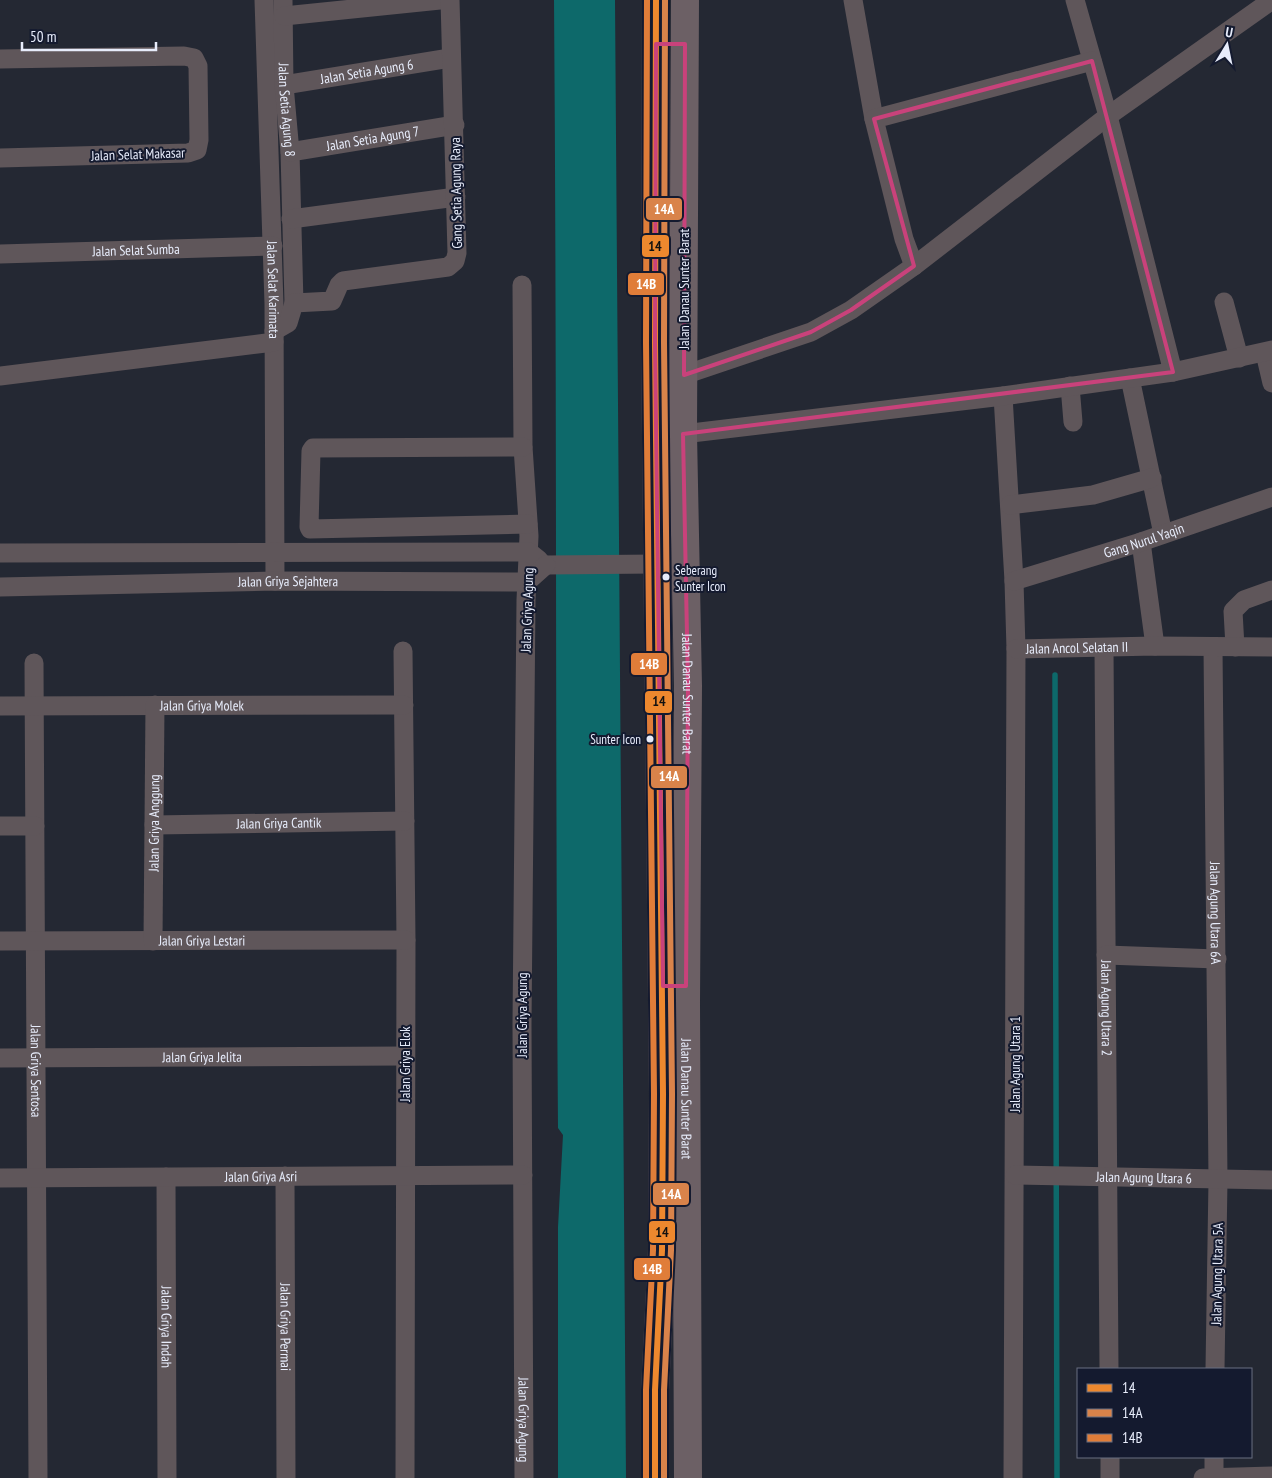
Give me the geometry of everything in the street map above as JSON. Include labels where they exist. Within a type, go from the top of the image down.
[{"type":"main road","name":"Jalan Danau Sunter Barat","points":[[656,0],[655,343],[644,564],[674,986],[688,1478]]},
{"type":"main road","name":"Jalan Danau Sunter Barat","points":[[655,1478],[655,1390],[688,686],[683,434],[685,0]]},
{"type":"main road","points":[[656,44],[685,44]]},
{"type":"street","name":"Jalan Selat Karimata","points":[[264,0],[273,246],[275,581]]},
{"type":"street","points":[[284,8],[440,0]]},
{"type":"street","name":"Gang Setia Agung Raya","points":[[294,303],[332,301],[339,285],[344,282],[448,267],[455,261],[458,253],[455,125],[450,58],[450,0]]},
{"type":"street","points":[[853,0],[874,119],[904,239],[914,266]]},
{"type":"street","points":[[1074,0],[1108,116],[1173,372]]},
{"type":"street","points":[[684,374],[810,332],[851,310],[914,266],[1108,116],[1272,0]]},
{"type":"street","name":"Jalan Setia Agung 8","points":[[284,8],[284,85],[290,152],[294,303]]},
{"type":"street","name":"Jalan Selat Makasar","points":[[0,59],[184,56],[194,58],[198,66],[199,140],[197,150],[188,153],[0,158]]},
{"type":"street","name":"Jalan Setia Agung 6","points":[[284,85],[450,58]]},
{"type":"street","points":[[874,119],[1092,62]]},
{"type":"street","name":"Jalan Setia Agung 7","points":[[290,152],[455,125]]},
{"type":"street","points":[[291,219],[456,197]]},
{"type":"street","name":"Jalan Selat Sumba","points":[[0,254],[273,246]]},
{"type":"street","points":[[522,285],[523,447],[529,552],[551,565],[644,564]]},
{"type":"street","points":[[1224,302],[1239,358]]},
{"type":"street","points":[[0,376],[274,337],[288,322],[294,303]]},
{"type":"street","points":[[683,434],[1003,396],[1173,372],[1268,352],[1272,383]]},
{"type":"street","points":[[1130,378],[1163,534]]},
{"type":"street","points":[[1070,386],[1073,422]]},
{"type":"street","name":"Jalan Ancol Selatan II","points":[[1003,396],[1016,649],[1155,646],[1272,647]]},
{"type":"street","points":[[523,447],[313,448],[311,451],[309,527],[310,529],[528,524]]},
{"type":"street","points":[[1010,505],[1093,495],[1152,478]]},
{"type":"street","name":"Gang Nurul Yaqin","points":[[1014,581],[1141,542],[1272,497]]},
{"type":"street","points":[[1141,542],[1155,646]]},
{"type":"street","name":"Jalan Griya Sejahtera","points":[[0,553],[275,554],[529,552]]},
{"type":"street","name":"Jalan Griya Agung","points":[[524,1478],[522,1014],[526,582],[529,552]]},
{"type":"street","points":[[526,582],[551,565]]},
{"type":"street","name":"Jalan Griya Sejahtera","points":[[0,587],[275,581],[526,582]]},
{"type":"street","points":[[1235,647],[1233,611],[1244,600],[1272,590]]},
{"type":"street","name":"Jalan Agung Utara 6A","points":[[1213,647],[1218,1180]]},
{"type":"street","name":"Jalan Agung Utara 2","points":[[1104,648],[1109,1368]]},
{"type":"street","name":"Jalan Agung Utara 1","points":[[1013,1478],[1024,1175],[1016,649]]},
{"type":"street","name":"Jalan Griya Elok","points":[[403,651],[406,940],[406,1478]]},
{"type":"street","name":"Jalan Griya Sentosa","points":[[34,663],[38,1478]]},
{"type":"street","name":"Jalan Griya Anggung","points":[[153,941],[155,705]]},
{"type":"street","name":"Jalan Griya Molek","points":[[0,706],[404,705]]},
{"type":"street","name":"Jalan Griya Cantik","points":[[154,825],[405,821]]},
{"type":"street","points":[[0,826],[36,826]]},
{"type":"street","name":"Jalan Griya Lestari","points":[[0,941],[406,940]]},
{"type":"street","points":[[1106,955],[1217,959]]},
{"type":"street","name":"Jalan Griya Jelita","points":[[0,1058],[405,1056]]},
{"type":"street","name":"Jalan Griya Asri","points":[[0,1178],[523,1175]]},
{"type":"street","name":"Jalan Agung Utara 6","points":[[1024,1175],[1272,1180]]},
{"type":"street","name":"Jalan Griya Permai","points":[[285,1176],[286,1478]]},
{"type":"street","name":"Jalan Griya Indah","points":[[166,1177],[167,1478]]},
{"type":"street","name":"Jalan Agung Utara 5A","points":[[1215,1368],[1218,1180]]},
{"type":"street","points":[[1110,1458],[1110,1478]]},
{"type":"street","points":[[1214,1458],[1214,1478]]},
{"type":"street","points":[[1203,1478],[1272,1476]]},
{"type":"highlighted area","points":[[656,44],[685,44],[684,375],[811,332],[851,310],[914,266],[874,119],[1092,61],[1173,372],[683,434],[688,686],[686,986],[663,986],[655,343]]},
{"type":"shaded area","points":[[554,0],[615,0],[626,1478],[558,1478],[558,1227],[563,1135],[558,1128]]},
{"type":"waterway","points":[[1055,675],[1057,1478]]},
{"type":"transit line","name":"14B","points":[[646,1478],[646,1390],[653,1250],[654,1094],[646,343],[647,0]]},
{"type":"transit line","name":"14","points":[[655,1478],[655,1390],[662,1250],[663,1094],[655,343],[656,0]]},
{"type":"transit line","name":"14A","points":[[664,1478],[664,1390],[671,1250],[672,1094],[664,343],[665,0]]},
{"type":"place","name":"Seberang Sunter Icon","points":[[666,577]]},
{"type":"place","name":"Sunter Icon","points":[[650,739]]}]
